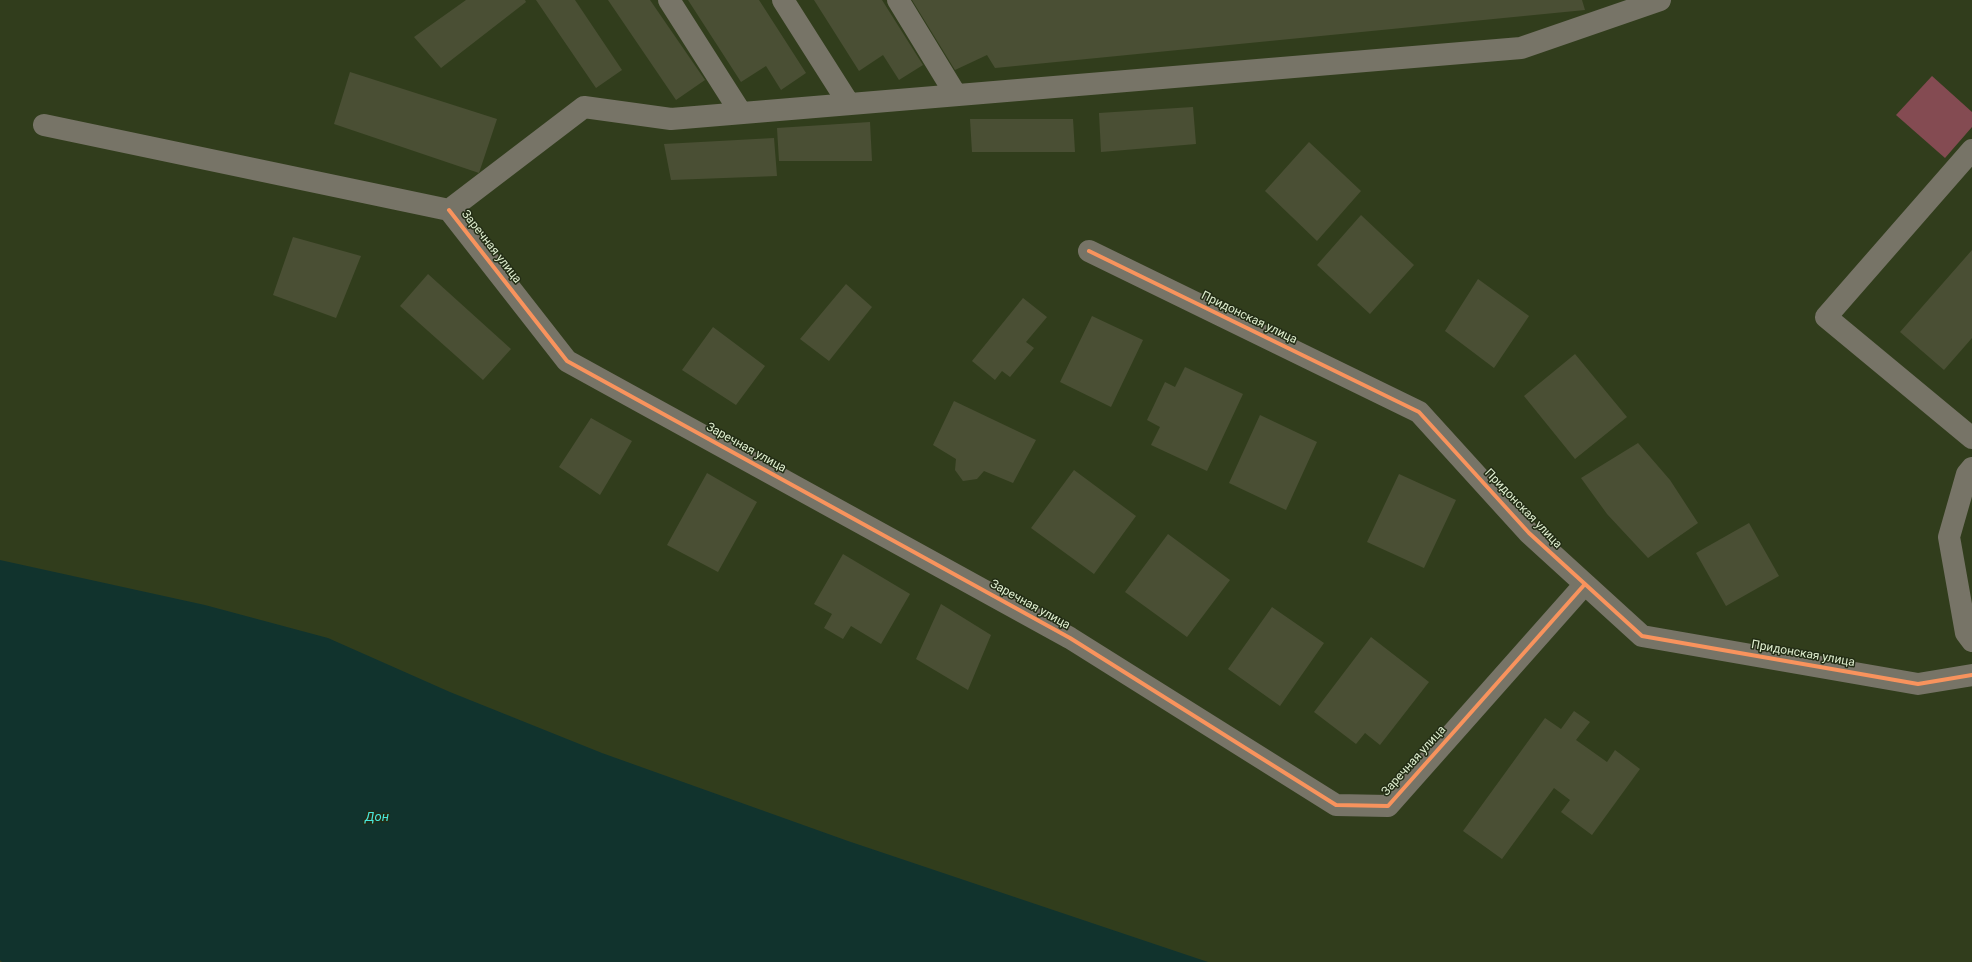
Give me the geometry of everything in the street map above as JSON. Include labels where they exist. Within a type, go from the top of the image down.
[{"type":"street","points":[[669,0],[741,113]]},
{"type":"street","points":[[784,0],[849,104]]},
{"type":"street","points":[[898,0],[956,95]]},
{"type":"street","points":[[44,125],[449,210],[584,107],[671,119],[1521,48],[1660,0]]},
{"type":"street","points":[[1972,150],[1826,317],[1972,438]]},
{"type":"street","name":"Заречная улица","points":[[449,210],[567,361],[1070,638],[1336,805],[1388,806],[1585,584]]},
{"type":"street","name":"Придонская улица","points":[[1089,251],[1419,412],[1529,533],[1642,636],[1918,684],[1972,675]]},
{"type":"street","points":[[1972,468],[1967,474],[1949,537],[1966,633],[1972,641]]},
{"type":"shaded area","points":[[1932,76],[1972,112],[1972,127],[1945,158],[1896,115]]},
{"type":"water","name":"Дон","points":[[0,560],[205,605],[328,638],[450,692],[602,753],[848,841],[1208,962],[2,962],[0,960]]},
{"type":"building","points":[[466,0],[525,0],[526,2],[441,68],[414,37]]},
{"type":"building","points":[[536,0],[575,0],[622,70],[596,88]]},
{"type":"building","points":[[608,0],[650,0],[705,80],[676,100]]},
{"type":"building","points":[[688,0],[759,0],[806,73],[781,90],[766,66],[741,82]]},
{"type":"building","points":[[814,0],[882,0],[923,65],[899,80],[883,55],[859,71]]},
{"type":"building","points":[[912,0],[1582,0],[1585,10],[995,68],[987,55],[955,70]]},
{"type":"building","points":[[350,72],[497,119],[479,173],[334,124]]},
{"type":"building","points":[[1193,107],[1196,144],[1101,152],[1099,113]]},
{"type":"building","points":[[970,119],[1073,119],[1075,152],[972,152]]},
{"type":"building","points":[[870,122],[872,161],[779,161],[777,128]]},
{"type":"building","points":[[774,138],[777,176],[671,180],[664,144]]},
{"type":"building","points":[[1309,142],[1361,191],[1317,241],[1265,191]]},
{"type":"building","points":[[1361,215],[1414,265],[1370,314],[1317,265]]},
{"type":"building","points":[[293,237],[361,256],[336,318],[273,295]]},
{"type":"building","points":[[1972,250],[1972,338],[1944,370],[1900,332]]},
{"type":"building","points":[[428,274],[511,349],[483,380],[400,306]]},
{"type":"building","points":[[1478,279],[1529,316],[1494,368],[1445,331]]},
{"type":"building","points":[[846,284],[872,307],[829,361],[800,339]]},
{"type":"building","points":[[1023,298],[1047,317],[1026,342],[1034,348],[1010,377],[1002,371],[995,380],[972,361]]},
{"type":"building","points":[[1092,316],[1143,340],[1111,407],[1060,382]]},
{"type":"building","points":[[713,327],[765,366],[736,405],[682,370]]},
{"type":"building","points":[[1575,354],[1627,417],[1575,459],[1524,396]]},
{"type":"building","points":[[1185,367],[1243,394],[1207,471],[1151,445],[1160,427],[1147,420],[1165,382],[1175,387]]},
{"type":"building","points":[[954,401],[1036,440],[1013,483],[984,471],[977,479],[963,481],[955,470],[956,459],[933,445]]},
{"type":"building","points":[[1260,415],[1317,442],[1286,510],[1229,483]]},
{"type":"building","points":[[591,418],[632,441],[600,495],[559,467]]},
{"type":"building","points":[[1638,443],[1670,480],[1698,523],[1648,558],[1607,514],[1581,478]]},
{"type":"building","points":[[1074,470],[1136,516],[1094,574],[1031,528]]},
{"type":"building","points":[[707,473],[757,502],[718,572],[667,545]]},
{"type":"building","points":[[1399,474],[1456,500],[1424,568],[1367,542]]},
{"type":"building","points":[[1749,523],[1779,576],[1726,606],[1696,553]]},
{"type":"building","points":[[1168,534],[1230,580],[1187,637],[1125,592]]},
{"type":"building","points":[[843,554],[910,594],[881,644],[851,626],[843,639],[824,628],[832,614],[814,604]]},
{"type":"building","points":[[941,604],[991,635],[968,690],[916,659]]},
{"type":"building","points":[[1272,607],[1324,643],[1280,706],[1228,669]]},
{"type":"building","points":[[1371,637],[1429,682],[1380,745],[1365,733],[1356,744],[1314,712]]},
{"type":"building","points":[[1574,711],[1590,722],[1576,740],[1607,762],[1615,750],[1640,769],[1592,835],[1561,812],[1570,800],[1554,788],[1502,859],[1463,831],[1545,718],[1561,729]]},
{"type":"cycle path","points":[[449,210],[567,361],[1070,638],[1336,805],[1388,806],[1585,584]]},
{"type":"cycle path","points":[[1089,251],[1419,412],[1529,533],[1642,636],[1918,684],[1972,675]]}]
